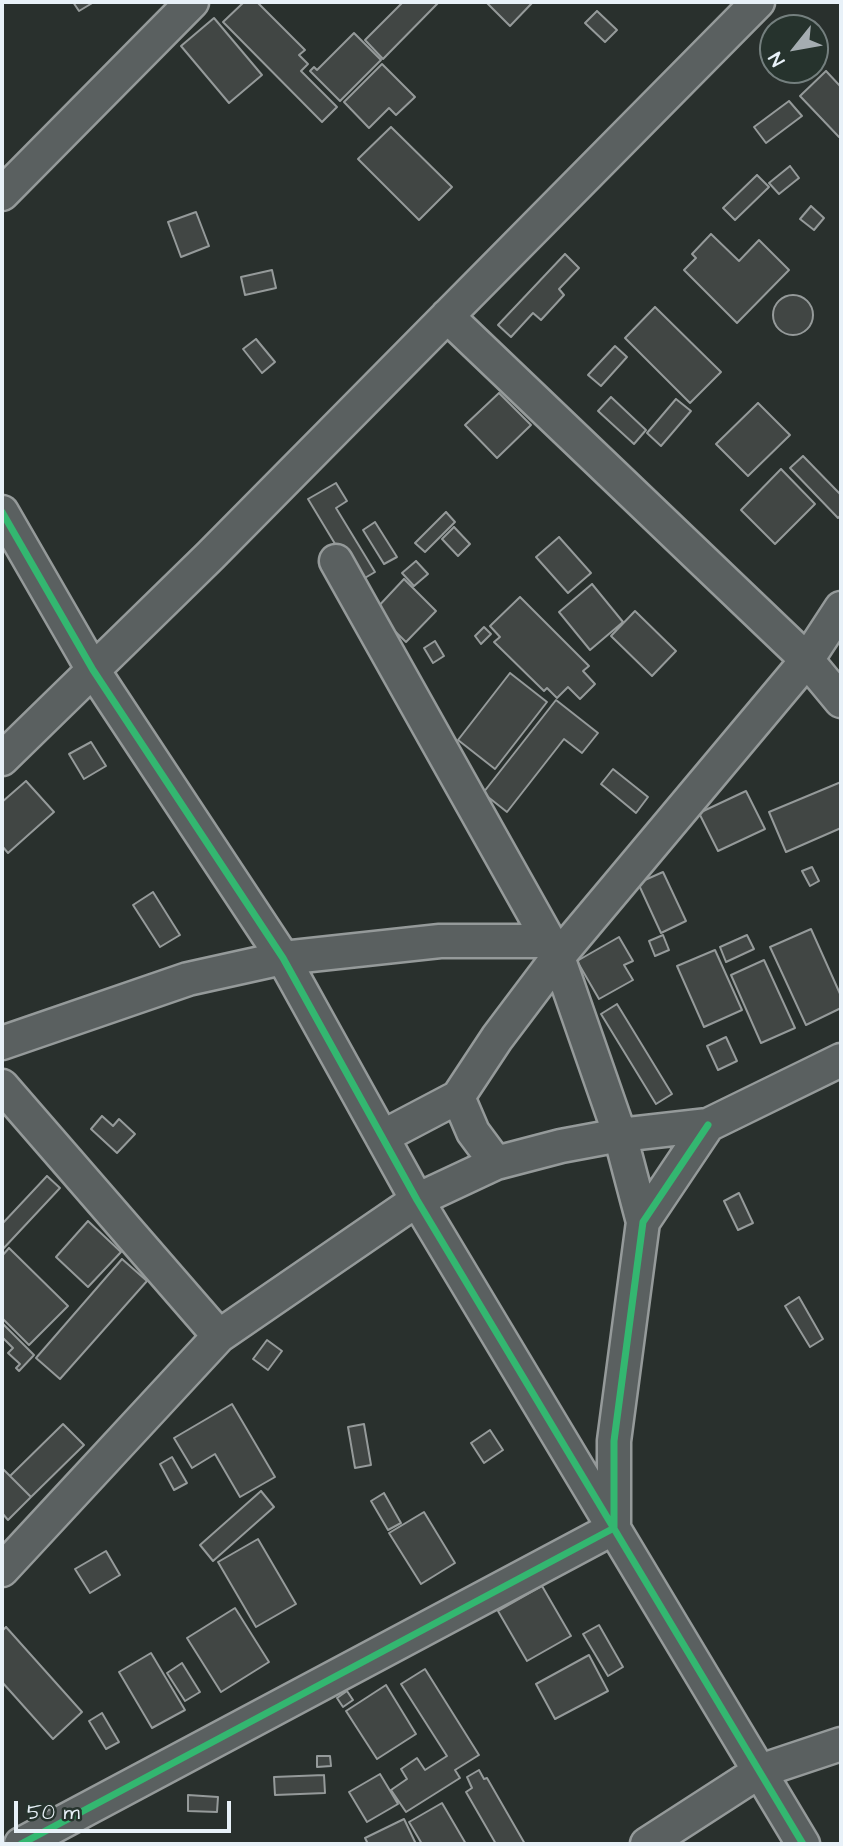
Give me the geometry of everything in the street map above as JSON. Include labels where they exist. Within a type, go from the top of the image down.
[{"type":"street","points":[[2,194],[192,2]]},
{"type":"street","points":[[2,759],[210,556],[758,2]]},
{"type":"street","points":[[447,316],[807,660],[841,701]]},
{"type":"street","points":[[2,512],[93,670],[283,957],[417,1200],[803,1844]]},
{"type":"street","points":[[336,561],[554,949],[620,1135],[643,1222],[614,1441],[614,1528]]},
{"type":"street","points":[[382,1137],[458,1097],[554,949],[807,660],[841,608]]},
{"type":"street","points":[[2,1043],[188,979],[283,957],[440,941],[554,949]]},
{"type":"street","points":[[2,1570],[219,1336],[417,1200],[496,1163],[561,1146],[620,1135],[708,1125],[841,1060]]},
{"type":"street","points":[[2,1087],[219,1336]]},
{"type":"street","points":[[458,1097],[473,1132],[496,1163]]},
{"type":"street","points":[[643,1222],[708,1125]]},
{"type":"street","points":[[22,1844],[614,1528]]},
{"type":"street","points":[[647,1844],[760,1771],[841,1744]]},
{"type":"street","points":[[2,1836],[4,1844]]},
{"type":"building","points":[[73,2],[94,2],[79,11]]},
{"type":"building","points":[[244,2],[257,2],[305,50],[299,55],[308,64],[301,71],[337,107],[322,122],[223,22]]},
{"type":"building","points":[[403,2],[439,2],[383,59],[365,40]]},
{"type":"building","points":[[488,2],[533,2],[510,26]]},
{"type":"building","points":[[597,11],[617,30],[605,42],[585,23]]},
{"type":"building","points":[[214,18],[262,75],[229,103],[181,46]]},
{"type":"building","points":[[354,33],[381,60],[340,101],[310,71],[314,67],[317,70]]},
{"type":"building","points":[[382,64],[415,97],[396,115],[389,108],[369,128],[344,102]]},
{"type":"building","points":[[829,74],[841,87],[839,137],[800,96],[812,84],[829,84]]},
{"type":"building","points":[[789,101],[802,116],[766,143],[754,127]]},
{"type":"building","points":[[391,127],[452,187],[419,220],[358,159]]},
{"type":"building","points":[[790,166],[799,178],[779,194],[769,183]]},
{"type":"building","points":[[757,175],[769,187],[735,220],[723,208]]},
{"type":"building","points":[[811,206],[824,218],[814,230],[800,219]]},
{"type":"building","points":[[196,212],[209,246],[181,257],[168,222]]},
{"type":"building","points":[[711,234],[739,261],[759,240],[789,270],[737,323],[684,270],[696,258],[692,254]]},
{"type":"building","points":[[565,254],[579,268],[559,289],[564,295],[541,320],[533,313],[511,337],[498,325]]},
{"type":"building","points":[[272,270],[276,288],[245,295],[241,277]]},
{"type":"building","points":[[793,295],[807,301],[813,315],[807,329],[793,335],[779,329],[773,315],[779,301]]},
{"type":"building","points":[[655,307],[721,372],[690,403],[625,338]]},
{"type":"building","points":[[256,339],[275,362],[262,373],[243,349]]},
{"type":"building","points":[[615,346],[627,357],[601,386],[588,375]]},
{"type":"building","points":[[499,393],[531,425],[497,458],[465,425]]},
{"type":"building","points":[[611,397],[646,430],[634,444],[598,411]]},
{"type":"building","points":[[676,399],[691,411],[661,446],[647,433]]},
{"type":"building","points":[[758,403],[790,435],[748,476],[716,444]]},
{"type":"building","points":[[803,456],[841,495],[841,515],[838,518],[790,468]]},
{"type":"building","points":[[781,469],[815,504],[775,544],[741,510]]},
{"type":"building","points":[[336,483],[347,501],[336,508],[375,572],[358,582],[308,499]]},
{"type":"building","points":[[446,512],[455,522],[425,552],[415,543]]},
{"type":"building","points":[[375,522],[397,557],[384,564],[363,530]]},
{"type":"building","points":[[454,527],[470,544],[458,556],[442,539]]},
{"type":"building","points":[[559,537],[591,573],[568,593],[536,557]]},
{"type":"building","points":[[416,561],[428,574],[414,586],[402,573]]},
{"type":"building","points":[[404,579],[436,611],[406,642],[374,611]]},
{"type":"building","points":[[592,584],[623,622],[590,650],[559,612]]},
{"type":"building","points":[[520,597],[589,666],[583,671],[595,684],[580,699],[568,687],[557,698],[547,688],[544,691],[494,642],[500,637],[490,626]]},
{"type":"building","points":[[635,611],[676,651],[652,676],[611,636]]},
{"type":"building","points":[[484,627],[491,634],[481,644],[475,636]]},
{"type":"building","points":[[435,641],[444,656],[433,663],[424,648]]},
{"type":"building","points":[[510,673],[547,702],[495,769],[458,740]]},
{"type":"building","points":[[556,700],[598,733],[582,753],[564,739],[507,812],[483,793]]},
{"type":"building","points":[[91,742],[106,766],[84,779],[69,754]]},
{"type":"building","points":[[613,769],[648,797],[636,813],[601,784]]},
{"type":"building","points":[[26,781],[54,812],[8,853],[2,846],[2,802]]},
{"type":"building","points":[[841,782],[841,828],[786,852],[769,812]]},
{"type":"building","points":[[746,791],[765,829],[718,851],[699,813]]},
{"type":"building","points":[[812,867],[819,881],[810,886],[802,871]]},
{"type":"building","points":[[663,872],[686,921],[661,933],[638,883]]},
{"type":"building","points":[[153,892],[180,935],[160,947],[133,905]]},
{"type":"building","points":[[811,929],[841,996],[841,1008],[806,1025],[770,947]]},
{"type":"building","points":[[663,935],[669,950],[655,956],[649,941]]},
{"type":"building","points":[[747,935],[754,949],[726,962],[720,947]]},
{"type":"building","points":[[619,937],[633,961],[624,965],[633,980],[599,999],[577,961]]},
{"type":"building","points":[[715,950],[742,1010],[704,1027],[677,966]]},
{"type":"building","points":[[764,960],[795,1028],[761,1043],[731,975]]},
{"type":"building","points":[[617,1004],[672,1094],[656,1104],[601,1014]]},
{"type":"building","points":[[726,1037],[737,1061],[718,1070],[707,1046]]},
{"type":"building","points":[[102,1116],[113,1126],[119,1119],[135,1134],[117,1153],[91,1129]]},
{"type":"building","points":[[47,1176],[60,1188],[2,1250],[2,1224]]},
{"type":"building","points":[[739,1193],[753,1223],[738,1230],[724,1201]]},
{"type":"building","points":[[88,1221],[121,1252],[88,1287],[56,1257]]},
{"type":"building","points":[[9,1248],[68,1306],[29,1345],[2,1318],[2,1256]]},
{"type":"building","points":[[122,1259],[147,1281],[60,1379],[36,1358]]},
{"type":"building","points":[[799,1297],[823,1339],[810,1347],[785,1306]]},
{"type":"building","points":[[2,1323],[34,1355],[19,1371],[16,1368],[20,1364],[8,1353],[13,1348],[2,1339]]},
{"type":"building","points":[[267,1340],[282,1351],[268,1370],[253,1359]]},
{"type":"building","points":[[232,1404],[275,1477],[240,1497],[215,1454],[192,1468],[174,1438]]},
{"type":"building","points":[[63,1424],[84,1445],[31,1497],[10,1476]]},
{"type":"building","points":[[364,1424],[371,1465],[355,1468],[348,1427]]},
{"type":"building","points":[[490,1430],[503,1450],[484,1463],[471,1443]]},
{"type":"building","points":[[172,1457],[187,1483],[174,1490],[160,1464]]},
{"type":"building","points":[[2,1468],[31,1497],[8,1520],[2,1513]]},
{"type":"building","points":[[261,1491],[274,1507],[213,1561],[200,1545]]},
{"type":"building","points":[[384,1493],[401,1523],[388,1530],[371,1501]]},
{"type":"building","points":[[424,1512],[455,1563],[421,1584],[389,1533]]},
{"type":"building","points":[[258,1539],[296,1604],[256,1627],[218,1562]]},
{"type":"building","points":[[106,1551],[120,1575],[90,1593],[75,1569]]},
{"type":"building","points":[[542,1586],[571,1636],[527,1661],[498,1611]]},
{"type":"building","points":[[235,1608],[269,1662],[221,1692],[187,1638]]},
{"type":"building","points":[[599,1625],[623,1667],[608,1676],[583,1634]]},
{"type":"building","points":[[6,1627],[82,1712],[53,1739],[2,1682],[2,1631]]},
{"type":"building","points":[[151,1653],[185,1710],[152,1728],[119,1672]]},
{"type":"building","points":[[589,1655],[608,1691],[555,1719],[536,1684]]},
{"type":"building","points":[[182,1663],[200,1692],[185,1701],[167,1673]]},
{"type":"building","points":[[425,1669],[479,1755],[455,1770],[460,1778],[406,1812],[391,1790],[407,1779],[401,1769],[417,1758],[425,1770],[447,1756],[401,1684]]},
{"type":"building","points":[[386,1685],[416,1734],[377,1759],[346,1711]]},
{"type":"building","points":[[347,1691],[353,1700],[343,1707],[337,1698]]},
{"type":"building","points":[[102,1713],[119,1742],[106,1749],[89,1721]]},
{"type":"building","points":[[317,1756],[330,1756],[331,1766],[317,1767]]},
{"type":"building","points":[[479,1770],[484,1779],[487,1778],[525,1844],[496,1844],[466,1792],[472,1788],[467,1777]]},
{"type":"building","points":[[380,1774],[398,1804],[367,1822],[349,1792]]},
{"type":"building","points":[[324,1775],[325,1793],[275,1795],[274,1777]]},
{"type":"building","points":[[188,1795],[218,1797],[217,1812],[188,1811]]},
{"type":"building","points":[[442,1803],[466,1844],[422,1844],[409,1822]]},
{"type":"building","points":[[404,1819],[416,1844],[368,1844],[365,1838]]},
{"type":"cycle path","points":[[2,512],[93,670],[283,958],[417,1200],[803,1844]]},
{"type":"cycle path","points":[[21,1844],[614,1528],[614,1441],[643,1222],[708,1125]]}]
